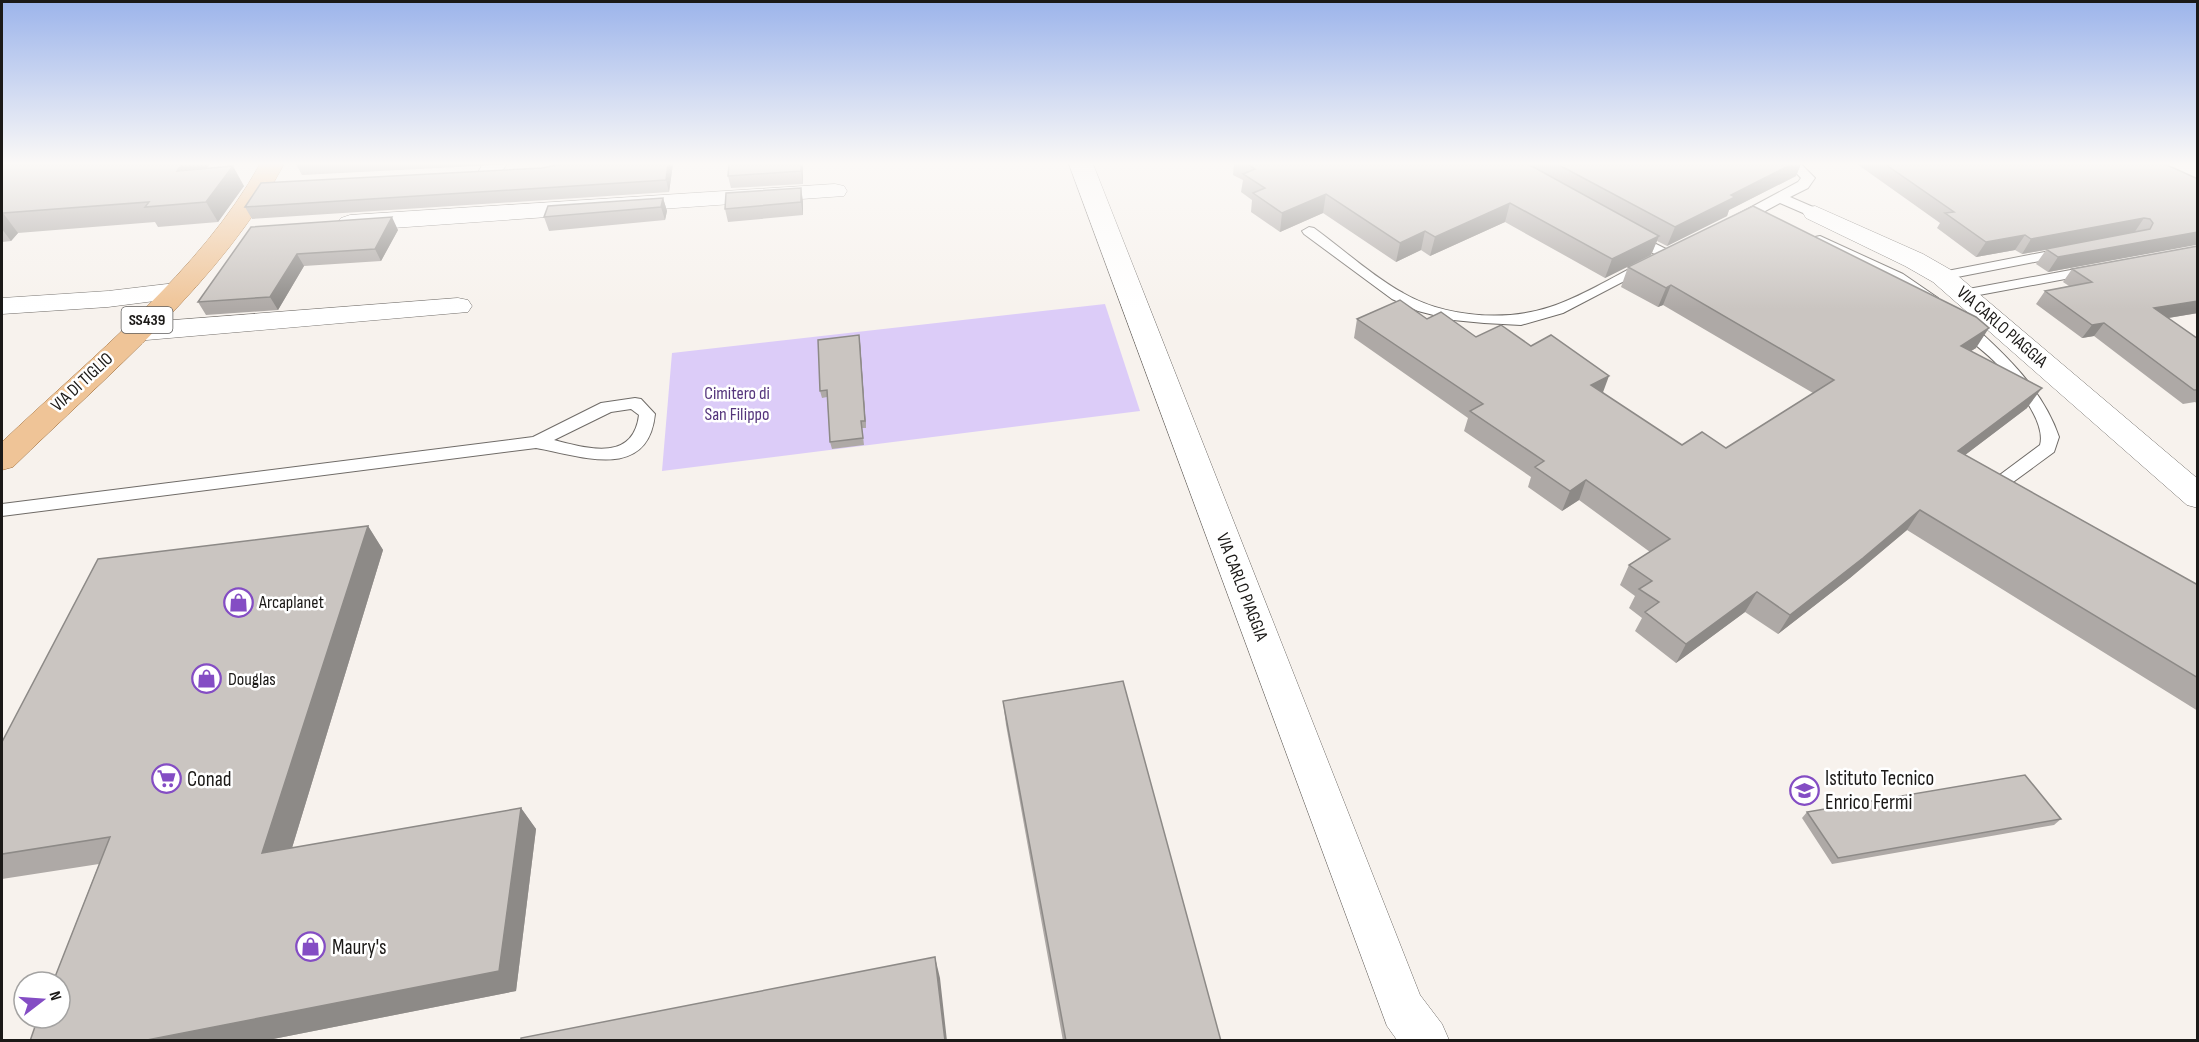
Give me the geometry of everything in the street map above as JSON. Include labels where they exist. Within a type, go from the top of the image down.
[{"type":"main road","name":"VIA DI TIGLIO","points":[[2,459],[176,291],[243,230],[253,213]]},
{"type":"street","points":[[326,225],[511,213]]},
{"type":"street","name":"VIA CARLO PIAGGIA","points":[[1099,213],[1410,1030]]},
{"type":"street","name":"VIA CARLO PIAGGIA","points":[[1808,222],[1914,260],[1950,298],[2198,496]]},
{"type":"street","points":[[2,306],[96,300],[176,291]]},
{"type":"street","points":[[135,333],[458,306]]},
{"type":"lane","points":[[1727,225],[1754,213]]},
{"type":"lane","points":[[1761,213],[1779,221]]},
{"type":"lane","name":"VIA CARLO PIAGGIA","points":[[1797,213],[1808,222]]},
{"type":"lane","points":[[1309,231],[1397,296],[1423,308],[1453,315],[1521,320],[1558,310],[1672,253],[1616,226]]},
{"type":"lane","points":[[1950,298],[2078,250]]},
{"type":"lane","points":[[1950,298],[2110,267]]},
{"type":"lane","points":[[1950,298],[2043,413],[2051,437],[2048,447],[2003,482]]},
{"type":"lane","points":[[2,510],[536,442],[602,455],[626,450],[637,442],[647,427],[647,414],[635,403],[607,407],[536,442]]},
{"type":"green space","name":"Cimitero di San Filippo","points":[[1105,304],[1140,411],[662,471],[672,353]]},
{"type":"building","points":[[546,213],[595,213],[544,217]]},
{"type":"building","points":[[1354,213],[1489,213],[1435,237],[1425,231],[1400,243]]},
{"type":"building","points":[[1528,213],[1616,213],[1659,236],[1612,259]]},
{"type":"building","points":[[1648,213],[1704,213],[1675,227]]},
{"type":"building","points":[[1739,213],[1766,213],[1976,317],[1989,328],[1961,346],[2042,388],[1958,451],[2198,585],[2198,678],[1920,510],[1790,615],[1757,592],[1686,644],[1645,612],[1659,602],[1639,589],[1652,581],[1629,565],[1670,539],[1586,480],[1570,491],[1535,467],[1544,461],[1470,411],[1483,404],[1357,319],[1400,300],[1427,319],[1441,312],[1476,337],[1501,325],[1531,346],[1551,335],[1609,376],[1591,385],[1682,445],[1702,432],[1726,448],[1834,380],[1671,285],[1666,288],[1628,267]]},
{"type":"building","points":[[1945,213],[2198,213],[2198,232],[2058,257],[2046,249],[2150,229],[2153,223],[2150,219],[2144,218],[2031,239],[2025,235],[1986,242]]},
{"type":"building","points":[[392,217],[375,249],[297,254],[270,297],[198,302],[251,227]]},
{"type":"building","points":[[2198,246],[2198,301],[2154,308],[2198,339],[2198,390],[2194,390],[2104,323],[2092,325],[2045,291],[2092,282],[2072,269]]},
{"type":"building","points":[[859,335],[865,421],[861,421],[863,438],[830,442],[827,390],[820,391],[818,340]]},
{"type":"building","points":[[368,526],[262,853],[521,808],[499,971],[142,1041],[30,1041],[34,1030],[72,1030],[72,970],[58,970],[110,837],[2,854],[2,742],[98,559]]},
{"type":"building","points":[[1123,681],[1221,1041],[1066,1041],[1003,701]]},
{"type":"building","points":[[2025,775],[2061,819],[1838,858],[1807,812]]},
{"type":"building","points":[[935,957],[945,1041],[521,1041],[521,1038]]},
{"type":"place","name":"Arcaplanet","points":[[238,602]]},
{"type":"place","name":"Douglas","points":[[207,679]]},
{"type":"place","name":"Conad","points":[[166,779]]},
{"type":"place","name":"Istituto Tecnico Enrico Fermi","points":[[1804,790]]},
{"type":"place","name":"Maury's","points":[[311,947]]}]
